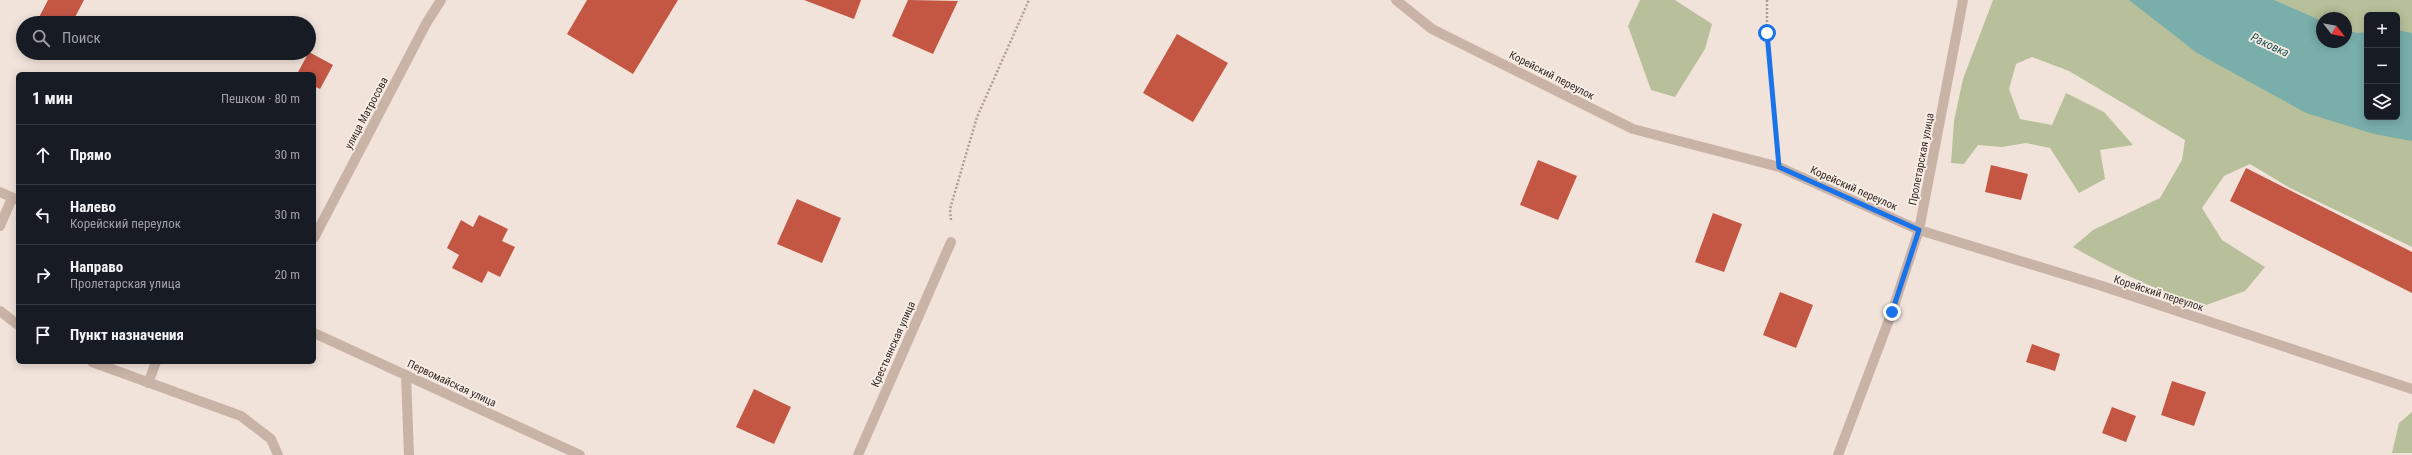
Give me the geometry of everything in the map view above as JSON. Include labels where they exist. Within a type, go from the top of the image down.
[{"type":"street","name":"улица Матросова","points":[[316,234],[427,22],[441,0]]},
{"type":"street","name":"Корейский переулок","points":[[1396,0],[1432,28],[1633,129],[1779,167],[1919,230],[2102,286],[2412,389]]},
{"type":"street","name":"Пролетарская улица","points":[[1838,455],[1892,312],[1919,230],[1963,0]]},
{"type":"street","points":[[0,192],[15,199],[0,226]]},
{"type":"street","name":"Крестьянская улица","points":[[858,455],[951,242]]},
{"type":"street","points":[[0,311],[16,323]]},
{"type":"street","name":"Первомайская улица","points":[[316,334],[580,455]]},
{"type":"street","points":[[97,364],[241,416],[271,439],[278,455]]},
{"type":"street","points":[[148,383],[155,364]]},
{"type":"street","points":[[406,375],[409,455]]},
{"type":"path","points":[[951,242],[950,209],[977,117],[1029,0]]},
{"type":"path","points":[[1767,0],[1767,33],[1779,167]]},
{"type":"green space","points":[[1640,0],[1675,0],[1712,24],[1705,49],[1675,97],[1651,90],[1628,26]]},
{"type":"green space","points":[[1993,0],[2412,0],[2412,247],[2290,188],[2250,164],[2224,176],[2202,208],[2222,240],[2265,267],[2245,291],[2201,307],[2120,272],[2073,247],[2093,230],[2160,198],[2182,160],[2185,140],[2069,71],[2032,57],[2016,64],[2009,89],[2020,119],[2052,125],[2066,93],[2104,112],[2133,145],[2100,150],[2105,179],[2079,193],[2050,148],[2026,143],[2002,147],[1978,145],[1964,164],[1951,163],[1954,121],[1963,79]]},
{"type":"green space","points":[[2412,412],[2412,453],[2392,453],[2399,423]]},
{"type":"water","name":"Раковка","points":[[2129,0],[2274,0],[2316,18],[2316,48],[2352,48],[2352,32],[2364,32],[2364,120],[2400,120],[2400,31],[2412,33],[2412,141],[2374,134],[2306,113],[2197,53]]},
{"type":"building","points":[[48,0],[84,0],[76,16],[40,16]]},
{"type":"building","points":[[587,0],[678,0],[633,74],[567,34]]},
{"type":"building","points":[[804,0],[861,0],[854,19]]},
{"type":"building","points":[[908,0],[958,1],[933,54],[892,36]]},
{"type":"building","points":[[1177,34],[1228,63],[1193,122],[1143,93]]},
{"type":"building","points":[[316,56],[333,65],[320,89],[316,87],[316,72],[298,72],[305,60],[316,60]]},
{"type":"building","points":[[1538,160],[1577,176],[1558,220],[1520,205]]},
{"type":"building","points":[[1991,165],[2028,174],[2021,200],[1985,192]]},
{"type":"building","points":[[2246,168],[2412,252],[2412,293],[2230,201]]},
{"type":"building","points":[[797,199],[841,218],[822,263],[777,244]]},
{"type":"building","points":[[1713,213],[1742,224],[1724,272],[1695,262]]},
{"type":"building","points":[[479,215],[508,229],[502,241],[515,247],[500,277],[488,271],[482,283],[452,268],[459,255],[447,248],[461,220],[473,227]]},
{"type":"building","points":[[1780,292],[1813,305],[1796,348],[1763,335]]},
{"type":"building","points":[[2032,344],[2060,354],[2055,371],[2026,362]]},
{"type":"building","points":[[2172,381],[2206,392],[2194,426],[2161,415]]},
{"type":"building","points":[[754,389],[791,407],[774,444],[736,427]]},
{"type":"building","points":[[2112,407],[2136,416],[2126,442],[2102,433]]},
{"type":"route","points":[[1767,33],[1779,167],[1919,230],[1892,312]]}]
